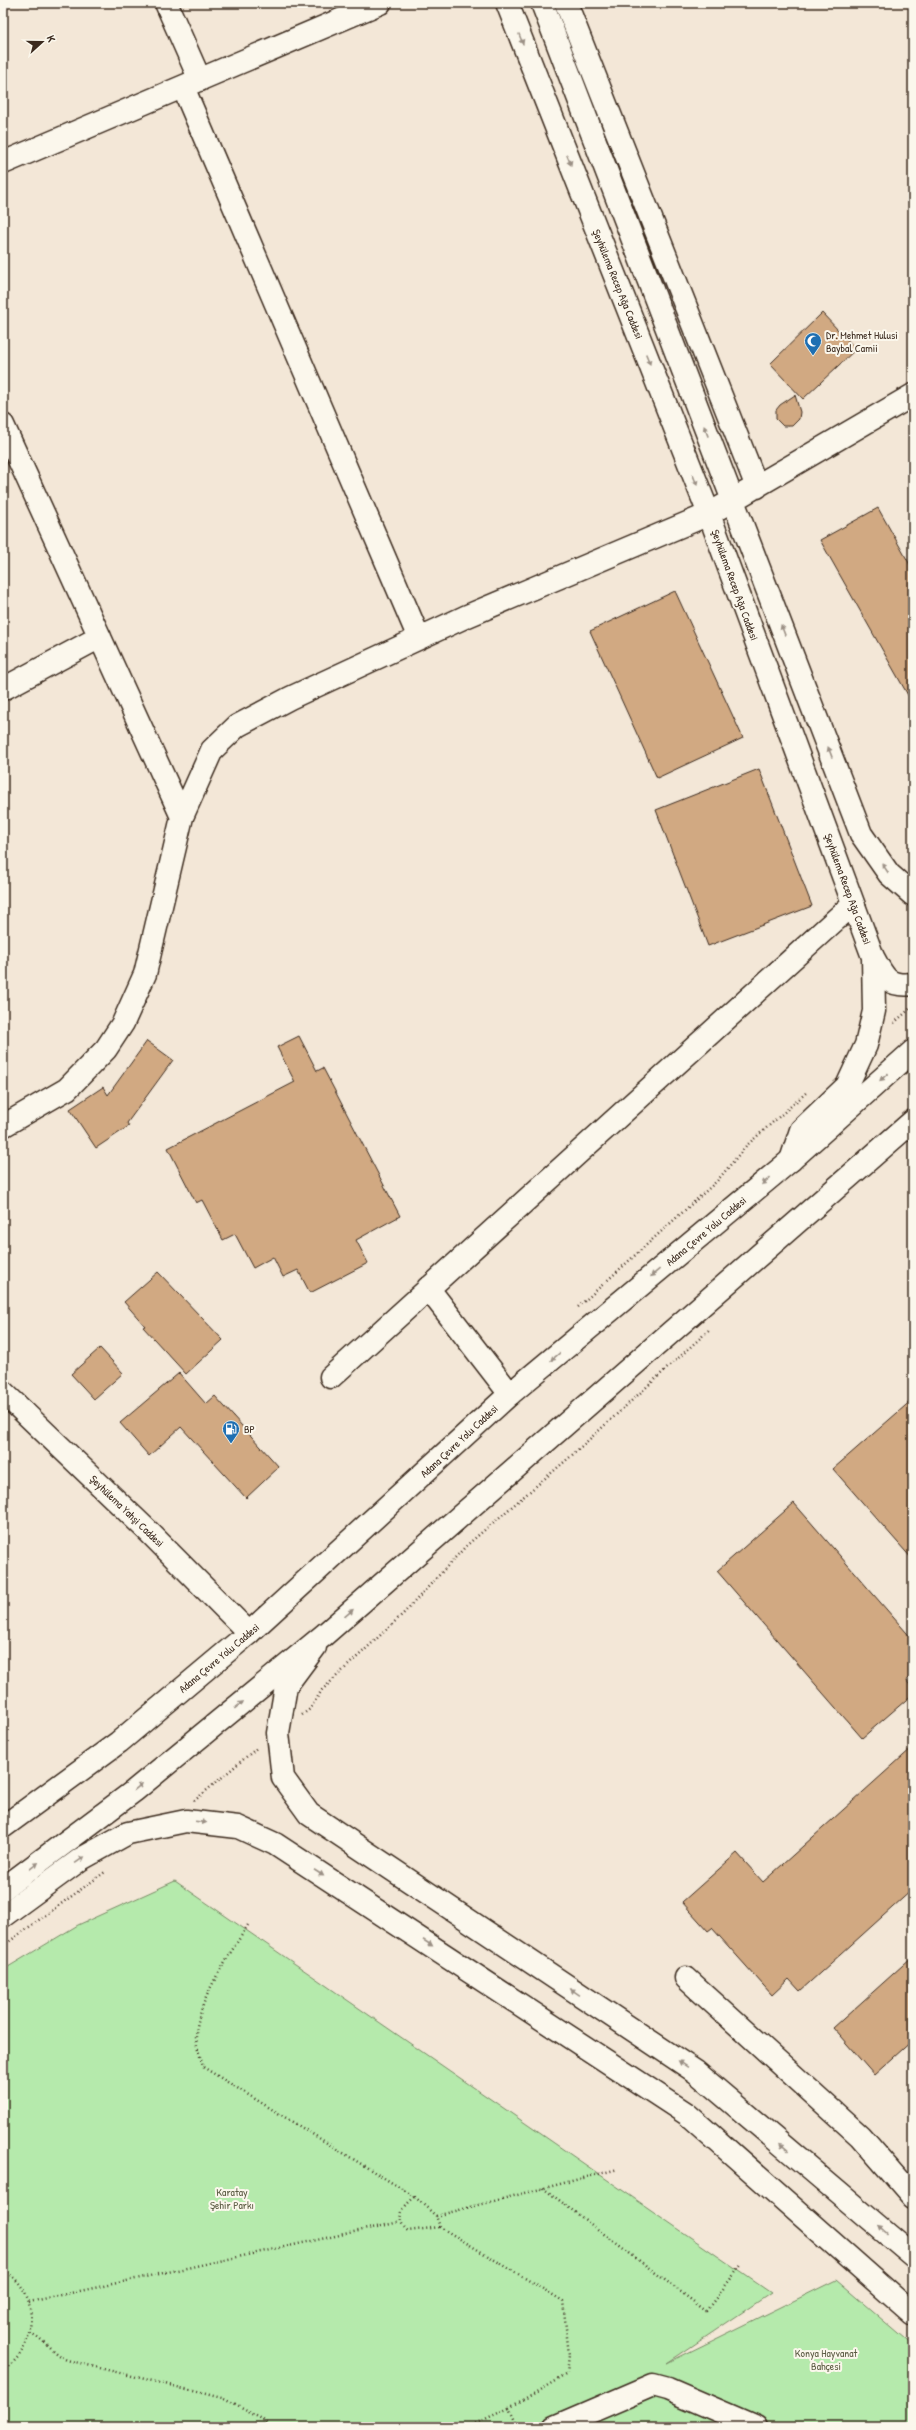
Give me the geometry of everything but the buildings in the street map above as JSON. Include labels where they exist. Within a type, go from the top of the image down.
[{"type":"main road","points":[[166,3],[191,83],[419,638]]},
{"type":"main road","points":[[3,163],[380,3]]},
{"type":"main road","name":"Şeyhülema Recep Ağa Caddesi","points":[[507,3],[709,514],[873,957],[874,1011],[866,1045],[847,1086],[801,1130],[791,1160]]},
{"type":"main road","points":[[542,3],[861,834],[889,874],[913,896]]},
{"type":"main road","points":[[566,3],[756,487]]},
{"type":"main road","points":[[3,1126],[67,1089],[106,1048],[123,1023],[145,974],[182,817],[212,750],[237,726],[290,698],[419,638],[709,514],[733,502],[913,395]]},
{"type":"main road","points":[[3,425],[182,817]]},
{"type":"main road","points":[[3,689],[100,637]]},
{"type":"main road","points":[[331,1377],[853,904]]},
{"type":"main road","points":[[873,957],[884,977],[898,986],[913,984]]},
{"type":"main road","name":"Adana Çevre Yolu Caddesi","points":[[3,1827],[119,1742],[249,1633],[510,1394],[791,1160],[913,1051]]},
{"type":"main road","points":[[3,1889],[134,1791],[324,1635],[913,1121]]},
{"type":"main road","points":[[428,1288],[510,1394]]},
{"type":"main road","name":"Şeyhülema Yahşi Caddesi","points":[[3,1392],[149,1532],[249,1633]]},
{"type":"main road","points":[[324,1635],[286,1686],[278,1733],[283,1778],[309,1814],[696,2072],[913,2256]]},
{"type":"main road","points":[[3,1916],[88,1855],[128,1833],[186,1820],[238,1826],[275,1844],[687,2114],[913,2314]]},
{"type":"main road","points":[[686,1978],[860,2136],[913,2197]]},
{"type":"main road","points":[[555,2427],[653,2385],[668,2389],[756,2427]]},
{"type":"path","points":[[166,1825],[278,1733],[310,1709],[322,1690],[404,1613],[467,1545],[570,1457],[711,1328]]},
{"type":"path","points":[[3,1946],[112,1867]]},
{"type":"path","points":[[248,1925],[222,1967],[202,2009],[196,2038],[203,2067],[415,2197],[436,2216],[440,2227]]},
{"type":"path","points":[[436,2216],[618,2169]]},
{"type":"path","points":[[543,2188],[706,2311],[742,2264]]},
{"type":"path","points":[[400,2222],[404,2205],[415,2197]]},
{"type":"path","points":[[400,2222],[408,2231],[440,2227],[562,2300],[569,2356],[567,2374],[509,2408],[468,2427]]},
{"type":"path","points":[[29,2302],[400,2222]]},
{"type":"path","points":[[3,2271],[20,2285],[29,2302],[32,2318],[30,2334],[23,2352],[10,2366],[3,2370]]},
{"type":"path","points":[[30,2334],[40,2337],[58,2356],[67,2360],[222,2398],[262,2419],[270,2427]]},
{"type":"path","points":[[509,2408],[518,2427]]},
{"type":"green space","name":"Karatay Şehir Parkı","points":[[175,1881],[771,2293],[667,2363],[836,2280],[913,2346],[913,2427],[3,2427],[3,1970],[78,1925]]},
{"type":"place","name":"Dr. Mehmet Hulusi Baybal Camii","points":[[813,356]]},
{"type":"place","name":"BP","points":[[231,1444]]},
{"type":"park label","name":"Konya Hayvanat Bahçesi","points":[[826,2359]]}]
